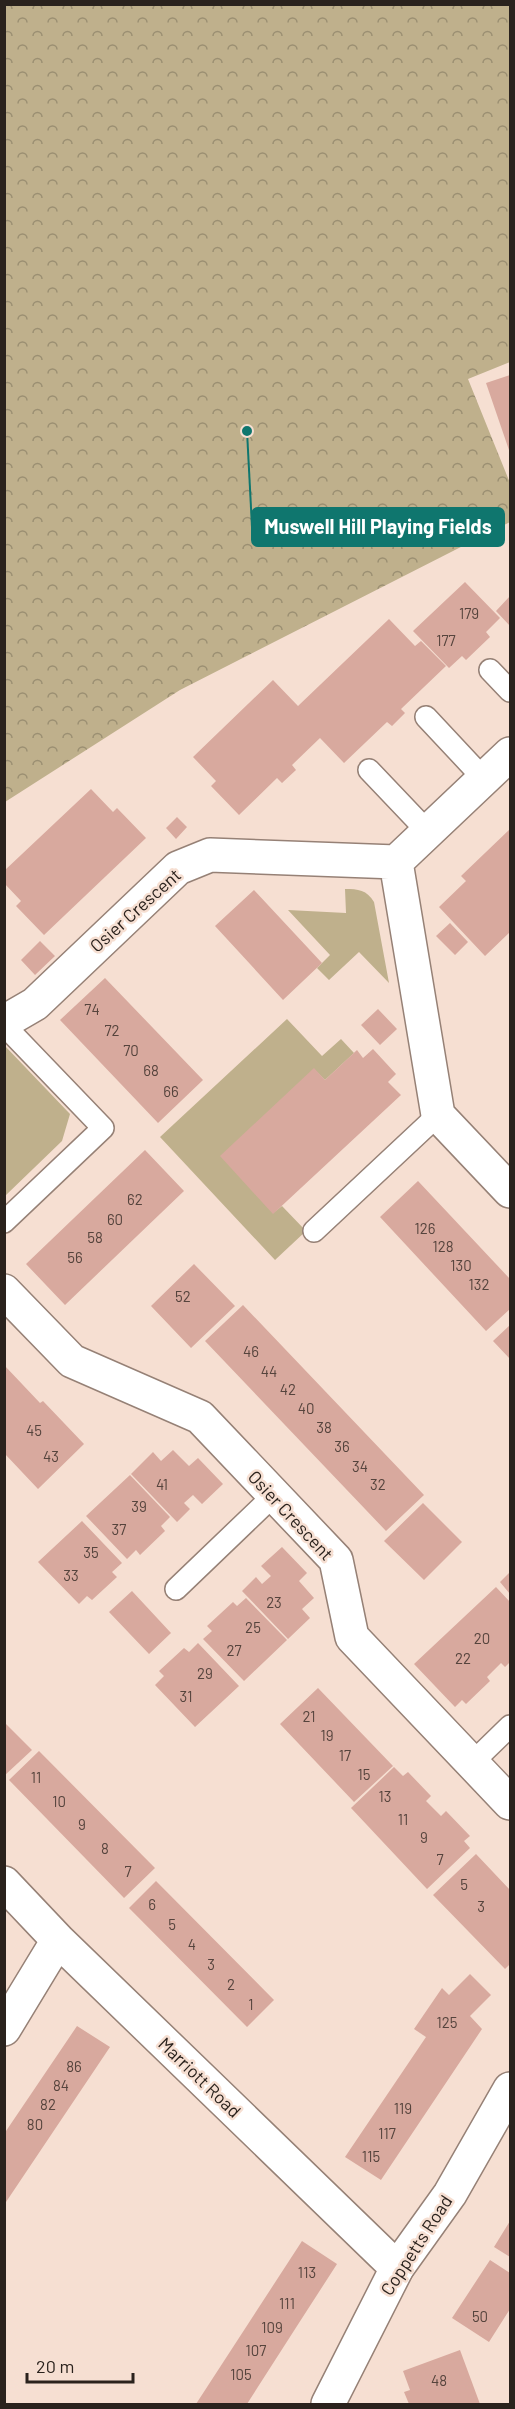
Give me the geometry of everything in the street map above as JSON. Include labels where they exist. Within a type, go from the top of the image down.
[{"type":"street","points":[[510,754],[396,862],[438,1115],[510,1191]]},
{"type":"street","name":"Osier Crescent","points":[[4,1024],[34,1004],[178,868],[210,855],[396,862]]},
{"type":"street","name":"Osier Crescent","points":[[4,1291],[72,1361],[200,1417],[336,1560],[352,1637],[510,1803]]},
{"type":"street","name":"Marriott Road","points":[[4,1883],[58,1940],[397,2268]]},
{"type":"street","points":[[4,2029],[58,1940]]},
{"type":"street","name":"Coppetts Road","points":[[328,2404],[397,2268],[450,2194],[510,2089]]},
{"type":"lane","points":[[490,670],[510,691]]},
{"type":"lane","points":[[426,717],[484,779]]},
{"type":"lane","points":[[369,770],[428,832]]},
{"type":"lane","points":[[4,1024],[103,1128],[4,1222]]},
{"type":"lane","points":[[314,1231],[438,1115]]},
{"type":"lane","points":[[176,1588],[274,1495]]},
{"type":"lane","points":[[472,1762],[510,1726]]},
{"type":"green space","points":[[5,4],[510,5],[510,362],[468,379],[510,483],[510,522],[180,690],[5,802]]},
{"type":"green space","points":[[345,889],[362,891],[374,902],[389,983],[359,952],[329,980],[317,968],[330,955],[288,910],[346,913]]},
{"type":"green space","points":[[287,1019],[322,1056],[341,1039],[354,1053],[325,1080],[314,1069],[273,1213],[282,1206],[306,1231],[275,1260],[160,1137]]},
{"type":"green space","points":[[5,1046],[70,1114],[62,1141],[5,1196]]},
{"type":"building","points":[[510,375],[510,453],[486,383]]},
{"type":"building","points":[[465,582],[500,618],[486,632],[490,637],[466,660],[462,656],[449,668],[413,631]]},
{"type":"building","points":[[510,596],[510,626],[496,611]]},
{"type":"building","points":[[389,619],[415,646],[421,641],[446,666],[401,709],[405,713],[392,726],[387,722],[344,763],[320,738],[292,765],[296,770],[282,783],[277,778],[239,815],[211,786],[216,781],[193,757],[273,680],[298,706]]},
{"type":"building","points":[[91,789],[113,812],[117,808],[146,838],[44,935],[16,906],[21,901],[4,883],[4,871]]},
{"type":"building","points":[[177,817],[187,827],[176,839],[166,828]]},
{"type":"building","points":[[510,829],[510,932],[485,956],[439,907],[466,881],[461,876]]},
{"type":"building","points":[[254,890],[322,963],[283,1000],[215,926]]},
{"type":"building","points":[[450,923],[468,942],[455,955],[436,936]]},
{"type":"building","points":[[40,941],[55,956],[35,975],[21,960]]},
{"type":"building","points":[[105,978],[203,1080],[158,1123],[60,1020]]},
{"type":"building","points":[[378,1009],[397,1029],[380,1045],[361,1025]]},
{"type":"building","points":[[373,1049],[396,1074],[388,1082],[401,1095],[273,1214],[220,1156],[314,1068],[325,1080],[357,1050],[363,1058]]},
{"type":"building","points":[[145,1150],[184,1191],[65,1305],[26,1264]]},
{"type":"building","points":[[418,1181],[510,1279],[510,1309],[486,1331],[380,1217]]},
{"type":"building","points":[[194,1264],[235,1306],[191,1348],[151,1306]]},
{"type":"building","points":[[243,1305],[424,1495],[386,1531],[205,1341]]},
{"type":"building","points":[[510,1325],[510,1359],[493,1341]]},
{"type":"building","points":[[5,1366],[84,1444],[38,1489],[5,1454]]},
{"type":"building","points":[[173,1450],[189,1466],[198,1458],[223,1484],[202,1504],[193,1495],[184,1503],[190,1509],[177,1522],[131,1474],[153,1452],[161,1461]]},
{"type":"building","points":[[130,1475],[170,1517],[161,1526],[165,1531],[140,1555],[136,1550],[127,1559],[86,1516]]},
{"type":"building","points":[[423,1503],[462,1542],[424,1580],[384,1541]]},
{"type":"building","points":[[82,1521],[122,1563],[112,1572],[117,1577],[92,1600],[87,1596],[79,1604],[38,1562]]},
{"type":"building","points":[[282,1547],[307,1573],[299,1581],[314,1598],[302,1609],[310,1618],[288,1639],[242,1591],[256,1577],[262,1584],[271,1576],[261,1566]]},
{"type":"building","points":[[510,1572],[510,1594],[500,1582]]},
{"type":"building","points":[[496,1587],[510,1602],[510,1662],[505,1667],[501,1663],[487,1677],[490,1681],[466,1704],[462,1700],[455,1707],[414,1664]]},
{"type":"building","points":[[132,1591],[171,1633],[149,1654],[109,1612]]},
{"type":"building","points":[[246,1598],[287,1640],[244,1681],[203,1639],[212,1631],[207,1626],[233,1602],[237,1606]]},
{"type":"building","points":[[198,1643],[239,1686],[195,1727],[155,1685],[164,1676],[159,1671],[184,1648],[189,1652]]},
{"type":"building","points":[[318,1688],[393,1766],[354,1802],[280,1724]]},
{"type":"building","points":[[4,1722],[32,1750],[4,1776]]},
{"type":"building","points":[[39,1751],[155,1868],[124,1898],[9,1780]]},
{"type":"building","points":[[394,1767],[403,1776],[408,1772],[431,1796],[426,1801],[441,1816],[446,1811],[470,1836],[464,1841],[470,1848],[427,1889],[351,1808]]},
{"type":"building","points":[[476,1854],[510,1890],[510,1964],[505,1969],[433,1895]]},
{"type":"building","points":[[156,1881],[274,2000],[247,2027],[129,1908]]},
{"type":"building","points":[[470,1974],[491,1995],[470,2016],[482,2029],[381,2180],[345,2157],[426,2037],[414,2029],[442,1988],[449,1995]]},
{"type":"building","points":[[77,2026],[110,2047],[6,2202],[4,2201],[4,2134]]},
{"type":"building","points":[[510,2221],[510,2257],[494,2247]]},
{"type":"building","points":[[302,2241],[337,2264],[247,2404],[196,2404]]},
{"type":"building","points":[[490,2260],[510,2273],[510,2309],[489,2342],[452,2318]]},
{"type":"building","points":[[460,2350],[480,2404],[409,2404],[404,2392],[410,2390],[403,2371]]},
{"type":"place","name":"Muswell Hill Playing Fields","points":[[247,431]]}]
